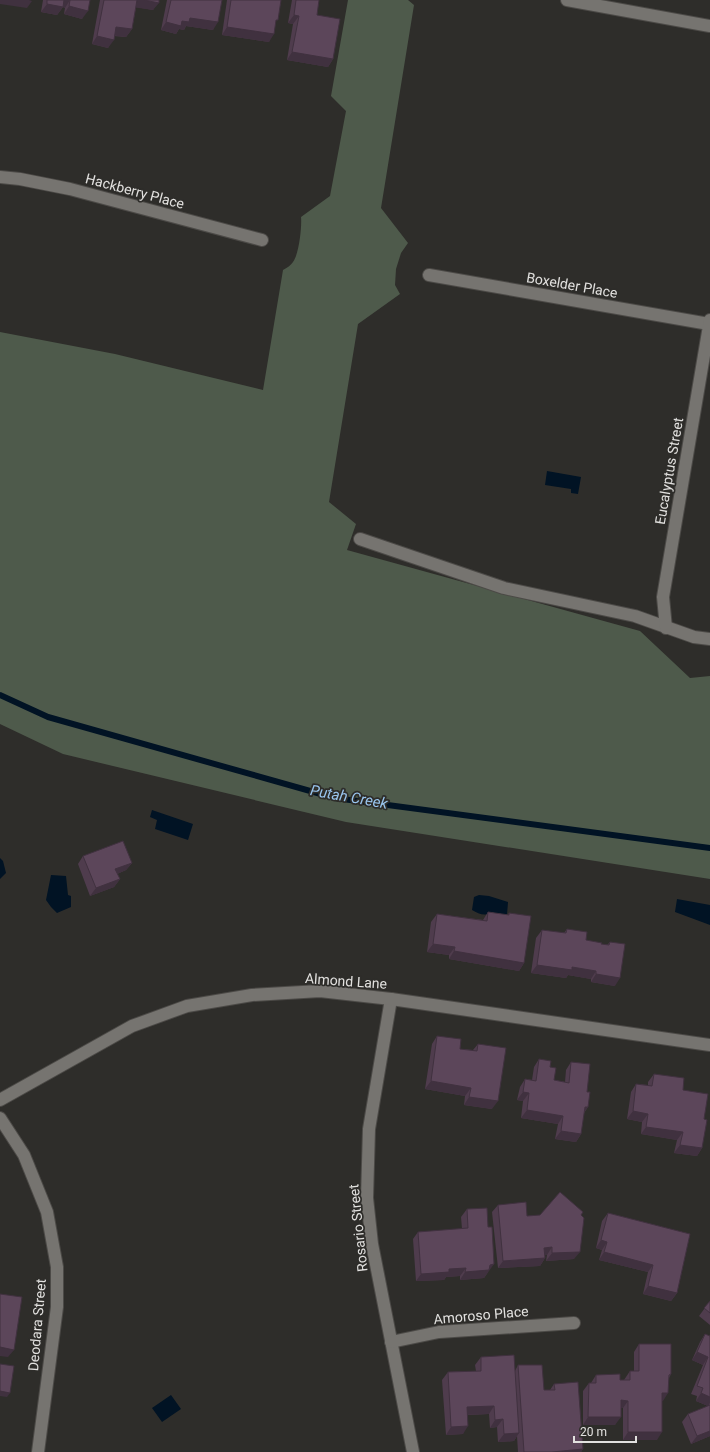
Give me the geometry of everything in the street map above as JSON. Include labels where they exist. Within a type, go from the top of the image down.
[{"type":"street","points":[[567,0],[710,26]]},
{"type":"street","name":"Hackberry Place","points":[[0,177],[20,179],[70,189],[262,240]]},
{"type":"street","name":"Boxelder Place","points":[[429,275],[710,322]]},
{"type":"street","name":"Eucalyptus Street","points":[[666,628],[663,597],[710,322]]},
{"type":"street","points":[[360,539],[504,588],[635,616],[694,637],[710,639]]},
{"type":"street","name":"Almond Lane","points":[[0,1100],[132,1026],[187,1006],[252,995],[320,991],[391,999],[710,1045]]},
{"type":"street","name":"Rosario Street","points":[[391,999],[369,1129],[367,1198],[372,1244],[413,1452]]},
{"type":"street","name":"Deodara Street","points":[[0,1118],[24,1155],[47,1212],[57,1267],[57,1307],[38,1452]]},
{"type":"street","name":"Amoroso Place","points":[[391,1342],[439,1332],[574,1323]]},
{"type":"green space","points":[[348,0],[408,0],[414,5],[381,208],[408,243],[401,253],[396,269],[395,285],[400,294],[358,324],[329,502],[356,524],[347,550],[640,631],[690,678],[710,676],[710,879],[346,822],[63,754],[0,724],[0,332],[115,354],[263,390],[283,270],[292,263],[297,253],[301,217],[330,196],[346,111],[331,96]]},
{"type":"water","points":[[547,471],[581,477],[578,494],[571,493],[571,489],[545,485]]},
{"type":"water","points":[[152,810],[193,824],[188,840],[155,829],[157,820],[150,817]]},
{"type":"water","points":[[0,858],[3,861],[6,873],[0,879]]},
{"type":"water","points":[[51,875],[66,876],[68,895],[71,896],[71,907],[57,913],[46,900]]},
{"type":"water","points":[[479,895],[489,896],[508,902],[507,915],[497,915],[492,912],[482,914],[472,910],[474,897]]},
{"type":"water","points":[[677,899],[710,905],[710,925],[675,912]]},
{"type":"water","points":[[171,1395],[181,1409],[162,1422],[152,1408]]},
{"type":"building","points":[[47,0],[64,0],[63,7],[47,4]]},
{"type":"building","points":[[70,0],[90,0],[88,11],[69,6]]},
{"type":"building","points":[[104,0],[137,0],[132,29],[116,27],[114,40],[97,36]]},
{"type":"building","points":[[144,0],[159,0],[159,3]]},
{"type":"building","points":[[171,0],[222,0],[218,22],[190,18],[189,22],[182,21],[181,26],[166,22]]},
{"type":"building","points":[[231,0],[281,0],[274,34],[227,27]]},
{"type":"building","points":[[296,0],[319,0],[317,15],[340,19],[333,59],[292,52],[299,16],[294,15]]},
{"type":"building","points":[[123,841],[132,863],[115,869],[120,879],[96,888],[83,856]]},
{"type":"building","points":[[488,912],[531,916],[524,963],[454,951],[455,947],[433,944],[437,914],[487,921]]},
{"type":"building","points":[[567,929],[587,932],[586,940],[602,943],[601,944],[609,945],[610,942],[625,944],[620,978],[596,974],[596,971],[572,967],[572,970],[537,965],[542,930],[566,933]]},
{"type":"building","points":[[437,1036],[461,1039],[460,1049],[477,1051],[478,1044],[506,1048],[498,1101],[469,1097],[471,1088],[431,1081]]},
{"type":"building","points":[[539,1059],[551,1061],[550,1067],[556,1068],[554,1080],[569,1083],[571,1062],[590,1064],[587,1092],[590,1092],[588,1107],[585,1107],[581,1134],[561,1131],[563,1116],[527,1110],[529,1093],[523,1092],[525,1079],[536,1081]]},
{"type":"building","points":[[654,1074],[684,1078],[683,1090],[708,1094],[704,1119],[707,1120],[702,1148],[680,1145],[683,1132],[646,1127],[648,1114],[633,1111],[636,1084],[652,1086]]},
{"type":"building","points":[[560,1192],[583,1212],[581,1215],[584,1218],[580,1252],[552,1253],[552,1247],[544,1248],[545,1258],[503,1261],[498,1205],[526,1202],[527,1216],[540,1215]]},
{"type":"building","points":[[487,1208],[488,1227],[492,1227],[494,1264],[490,1265],[489,1270],[465,1272],[466,1268],[449,1269],[449,1272],[421,1274],[418,1232],[468,1228],[467,1209]]},
{"type":"building","points":[[608,1213],[690,1234],[677,1293],[648,1286],[653,1265],[604,1252],[607,1242],[601,1240]]},
{"type":"building","points":[[0,1294],[22,1297],[14,1350],[0,1347]]},
{"type":"building","points":[[710,1301],[710,1313],[704,1308]]},
{"type":"building","points":[[705,1334],[710,1336],[710,1397],[701,1393],[703,1388],[697,1386],[708,1357],[697,1352]]},
{"type":"building","points":[[639,1344],[671,1344],[671,1374],[669,1375],[668,1393],[662,1393],[662,1432],[628,1432],[628,1401],[621,1400],[621,1417],[588,1417],[589,1383],[596,1383],[596,1375],[620,1374],[620,1380],[630,1380],[630,1371],[639,1371]]},
{"type":"building","points":[[514,1355],[519,1433],[504,1434],[503,1419],[495,1420],[494,1406],[467,1407],[468,1426],[451,1427],[448,1372],[481,1371],[481,1357]]},
{"type":"building","points":[[0,1364],[14,1366],[10,1393],[0,1391]]},
{"type":"building","points":[[518,1365],[542,1365],[544,1390],[555,1390],[554,1384],[578,1382],[583,1449],[552,1452],[524,1452]]},
{"type":"building","points":[[710,1405],[710,1431],[697,1436],[688,1414]]},
{"type":"waterway","name":"Putah Creek","points":[[0,695],[48,717],[335,798],[710,848]]}]
